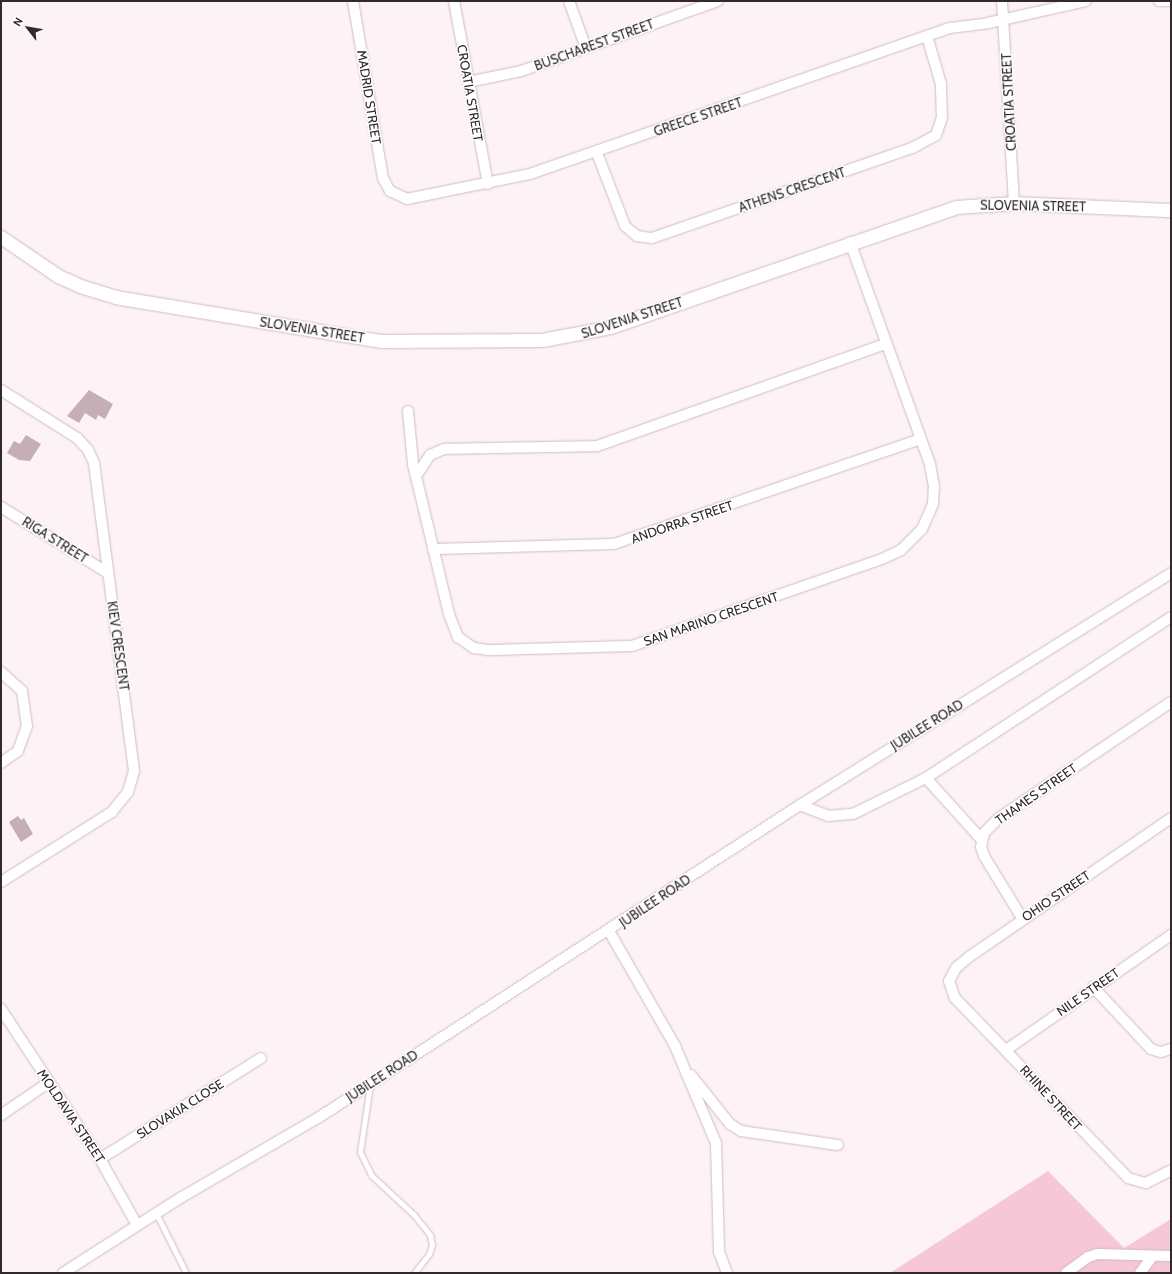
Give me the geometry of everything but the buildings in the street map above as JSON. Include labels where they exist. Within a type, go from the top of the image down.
[{"type":"street","name":"MADRID STREET","points":[[353,1],[381,168],[390,191]]},
{"type":"street","name":"CROATIA STREET","points":[[454,1],[488,184]]},
{"type":"street","points":[[570,1],[586,48]]},
{"type":"street","name":"BUSCHAREST STREET","points":[[468,82],[521,71],[718,1]]},
{"type":"street","name":"CROATIA STREET","points":[[1002,1],[1014,203]]},
{"type":"street","name":"GREECE STREET","points":[[390,191],[403,198],[414,199],[488,184],[597,153],[950,28],[1004,20],[1086,1]]},
{"type":"street","points":[[1159,1],[1171,2]]},
{"type":"street","name":"ATHENS CRESCENT","points":[[597,153],[625,226],[631,233],[647,238],[912,148],[936,135],[942,118],[941,84],[927,36]]},
{"type":"street","name":"SLOVENIA STREET","points":[[1,237],[58,276],[107,295],[381,341],[419,342],[542,340],[592,332],[850,242],[956,207],[1014,203],[1171,210]]},
{"type":"street","name":"SAN MARINO CRESCENT","points":[[408,411],[416,476],[453,626],[461,640],[474,648],[489,650],[632,646],[901,550],[922,529],[933,504],[932,475],[850,242]]},
{"type":"street","points":[[416,476],[430,455],[444,449],[597,446],[885,344]]},
{"type":"street","name":"KIEV CRESCENT","points":[[1,390],[68,431],[88,450],[96,471],[133,762],[130,786],[122,802],[112,812],[1,882]]},
{"type":"street","name":"ANDORRA STREET","points":[[433,549],[614,544],[920,439]]},
{"type":"street","name":"RIGA STREET","points":[[1,507],[108,573]]},
{"type":"street","name":"JUBILEE ROAD","points":[[63,1273],[156,1213],[370,1084],[609,931],[800,805],[1171,573]]},
{"type":"street","points":[[800,805],[828,816],[853,814],[926,778],[1171,617]]},
{"type":"street","points":[[1,672],[22,691],[27,726],[18,751],[1,763]]},
{"type":"street","name":"THAMES STREET","points":[[982,839],[999,818],[1171,702]]},
{"type":"street","points":[[926,778],[982,839],[984,856],[1022,918]]},
{"type":"street","name":"OHIO STREET","points":[[949,981],[956,968],[1022,918],[1171,818]]},
{"type":"street","points":[[609,931],[684,1068],[716,1143],[719,1252],[727,1273]]},
{"type":"street","name":"NILE STREET","points":[[1006,1050],[1094,987],[1171,935]]},
{"type":"street","name":"RHINE STREET","points":[[949,981],[955,998],[1128,1178],[1146,1183],[1171,1170]]},
{"type":"street","points":[[1094,987],[1151,1050],[1161,1052],[1171,1049]]},
{"type":"street","name":"MOLDAVIA STREET","points":[[1,1009],[48,1083],[100,1159],[137,1225]]},
{"type":"street","name":"SLOVAKIA CLOSE","points":[[100,1159],[261,1058]]},
{"type":"street","points":[[684,1068],[730,1124],[741,1132],[838,1145]]},
{"type":"street","points":[[1,1115],[48,1083]]},
{"type":"street","points":[[1066,1273],[1083,1260],[1098,1254],[1152,1257],[1171,1256]]},
{"type":"street","points":[[1140,1273],[1152,1257]]},
{"type":"lane","points":[[370,1084],[360,1152],[372,1175],[414,1215],[430,1235],[432,1245],[429,1254],[414,1273]]},
{"type":"lane","points":[[156,1213],[186,1273]]},
{"type":"shaded area","points":[[1048,1171],[1124,1248],[1171,1219],[1171,1273],[890,1273]]}]
